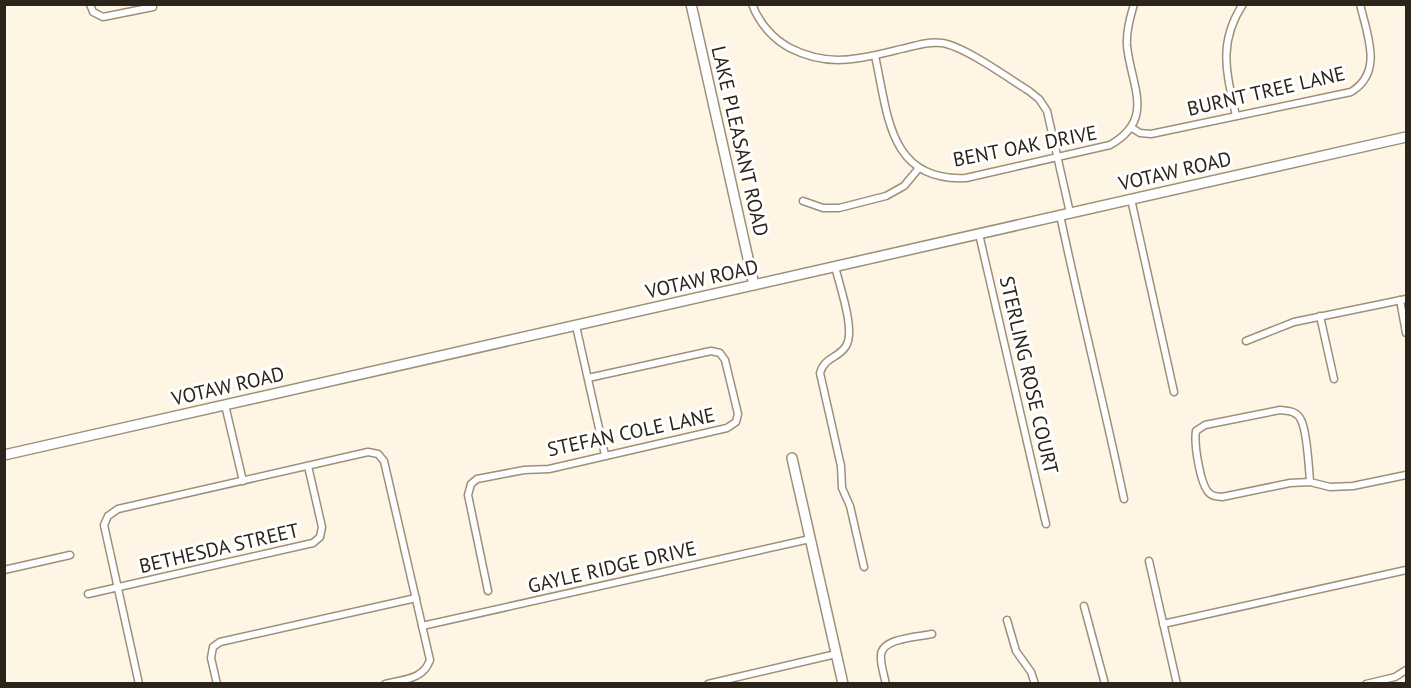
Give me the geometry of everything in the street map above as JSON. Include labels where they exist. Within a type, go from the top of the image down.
[{"type":"street","points":[[90,4],[93,12],[103,17],[153,7]]},
{"type":"street","name":"LAKE PLEASANT ROAD","points":[[691,4],[754,285]]},
{"type":"street","points":[[752,4],[758,20],[769,32],[784,45],[807,57],[828,61],[875,56],[924,43],[938,42],[953,45],[1029,90],[1047,111],[1071,213]]},
{"type":"street","points":[[1132,128],[1137,99],[1127,46],[1127,31],[1134,4]]},
{"type":"street","points":[[1236,116],[1225,50],[1234,17],[1243,4]]},
{"type":"street","name":"BURNT TREE LANE","points":[[1132,128],[1140,133],[1151,134],[1351,92],[1361,86],[1368,76],[1371,57],[1360,4]]},
{"type":"street","name":"BENT OAK DRIVE","points":[[875,56],[892,134],[906,158],[919,168],[951,179],[966,178],[1110,146],[1132,128]]},
{"type":"street","name":"VOTAW ROAD","points":[[4,455],[1407,136]]},
{"type":"street","points":[[803,201],[824,208],[839,208],[886,196],[904,186],[919,168]]},
{"type":"street","points":[[1131,199],[1174,392]]},
{"type":"street","points":[[1060,215],[1124,499]]},
{"type":"street","name":"STERLING ROSE COURT","points":[[979,234],[1046,524]]},
{"type":"street","points":[[835,266],[849,328],[849,338],[845,348],[838,355],[827,360],[820,373],[841,466],[842,488],[850,506],[864,567]]},
{"type":"street","points":[[1246,341],[1276,327],[1403,299],[1407,333]]},
{"type":"street","points":[[1320,316],[1334,379]]},
{"type":"street","points":[[576,326],[605,455]]},
{"type":"street","name":"STEFAN COLE LANE","points":[[488,591],[468,495],[471,484],[477,479],[524,470],[549,469],[727,428],[736,422],[738,414],[725,360],[720,353],[711,351],[588,378]]},
{"type":"street","points":[[225,405],[243,481]]},
{"type":"street","points":[[1310,482],[1301,420],[1293,411],[1280,410],[1204,425],[1196,431],[1195,445],[1203,482],[1212,495],[1222,497],[1290,483],[1310,482],[1330,488],[1353,486],[1407,475]]},
{"type":"street","points":[[139,684],[104,525],[108,516],[118,509],[368,452],[378,454],[384,461],[430,660],[426,671],[417,676],[386,684]]},
{"type":"street","points":[[792,458],[843,684]]},
{"type":"street","name":"BETHESDA STREET","points":[[88,594],[313,543],[320,537],[322,527],[308,466]]},
{"type":"street","name":"GAYLE RIDGE DRIVE","points":[[422,626],[810,539]]},
{"type":"street","points":[[4,570],[70,555]]},
{"type":"street","points":[[1149,561],[1177,684]]},
{"type":"street","points":[[1163,624],[1407,570]]},
{"type":"street","points":[[217,684],[211,658],[213,647],[220,642],[416,598]]},
{"type":"street","points":[[1083,606],[1105,684]]},
{"type":"street","points":[[1007,620],[1016,651],[1031,672],[1035,684]]},
{"type":"street","points":[[886,684],[880,656],[883,647],[890,642],[932,634]]},
{"type":"street","points":[[708,684],[836,654]]},
{"type":"street","points":[[1366,684],[1395,676],[1407,670]]}]
